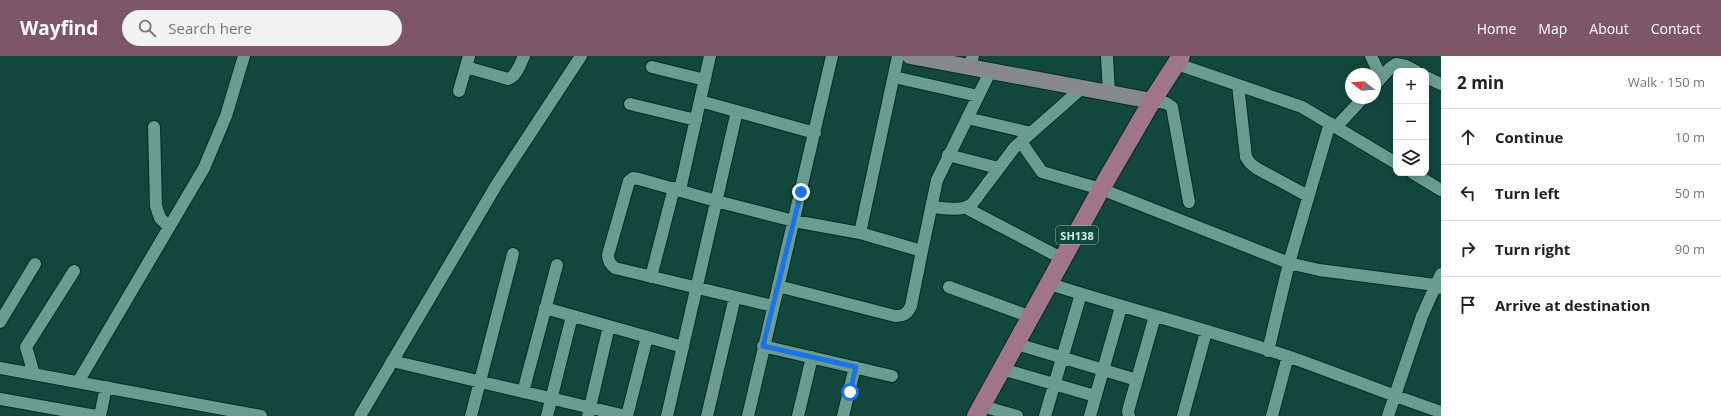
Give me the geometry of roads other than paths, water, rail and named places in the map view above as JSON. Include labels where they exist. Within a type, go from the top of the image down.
[{"type":"main road","name":"SH138","points":[[979,411],[1152,101],[1179,60]]},
{"type":"street","points":[[78,382],[204,168],[226,116],[244,56]]},
{"type":"street","points":[[460,91],[468,61],[508,79],[512,78],[516,73],[524,56]]},
{"type":"street","points":[[360,416],[497,184],[581,56]]},
{"type":"street","points":[[651,277],[696,120],[710,56]]},
{"type":"street","points":[[748,416],[763,346],[815,133],[832,56]]},
{"type":"street","points":[[860,233],[898,56]]},
{"type":"street","points":[[910,56],[971,61],[991,70],[1166,103],[1172,107],[1189,202]]},
{"type":"street","points":[[1107,56],[1109,93]]},
{"type":"street","points":[[1371,56],[1374,68]]},
{"type":"street","points":[[1179,60],[1238,84],[1302,107],[1393,161]]},
{"type":"street","points":[[1381,78],[1396,64],[1410,68]]},
{"type":"street","points":[[652,67],[705,80]]},
{"type":"street","points":[[778,286],[895,316],[908,314],[911,306],[937,180],[991,70]]},
{"type":"street","points":[[894,78],[978,96]]},
{"type":"street","points":[[1429,78],[1441,84]]},
{"type":"street","points":[[1238,84],[1246,157],[1256,168],[1308,196]]},
{"type":"street","points":[[931,207],[958,209],[966,208],[972,204],[998,168],[1021,142],[1082,88]]},
{"type":"street","points":[[700,101],[815,133]]},
{"type":"street","points":[[630,104],[696,120]]},
{"type":"street","points":[[1268,350],[1289,263],[1308,196],[1333,125],[1356,104]]},
{"type":"street","points":[[667,416],[737,111]]},
{"type":"street","points":[[967,118],[1031,133]]},
{"type":"street","points":[[154,127],[156,206],[160,218],[169,227]]},
{"type":"street","points":[[1021,142],[1042,172],[1102,189],[1289,263],[1319,270],[1438,287]]},
{"type":"street","points":[[948,155],[998,168]]},
{"type":"street","points":[[1418,176],[1441,190]]},
{"type":"street","points":[[773,306],[615,268],[608,261],[608,255],[629,181],[633,178],[639,179],[794,221],[860,233],[922,251]]},
{"type":"street","points":[[966,208],[1063,259]]},
{"type":"street","points":[[471,416],[514,254]]},
{"type":"street","points":[[0,322],[35,264]]},
{"type":"street","points":[[523,392],[556,265]]},
{"type":"street","points":[[34,374],[26,347],[74,271]]},
{"type":"street","points":[[1388,416],[1422,316],[1438,287],[1441,274]]},
{"type":"street","points":[[1050,284],[1121,307],[1288,356],[1394,397],[1441,412]]},
{"type":"street","points":[[949,287],[1031,317]]},
{"type":"street","points":[[1045,416],[1081,294]]},
{"type":"street","points":[[707,416],[735,297]]},
{"type":"street","points":[[1090,416],[1102,369],[1121,307]]},
{"type":"street","points":[[545,308],[682,347]]},
{"type":"street","points":[[547,416],[572,316]]},
{"type":"street","points":[[1129,416],[1128,411],[1155,316]]},
{"type":"street","points":[[589,412],[609,326]]},
{"type":"street","points":[[1183,416],[1206,332]]},
{"type":"street","points":[[392,361],[551,399],[589,412],[626,416],[647,337]]},
{"type":"street","points":[[1016,344],[1137,380]]},
{"type":"street","points":[[763,346],[892,376]]},
{"type":"street","points":[[1272,416],[1288,356]]},
{"type":"street","points":[[798,416],[812,357]]},
{"type":"street","points":[[844,416],[856,367]]},
{"type":"street","points":[[0,368],[78,382],[199,410],[260,416]]},
{"type":"street","points":[[1002,369],[1095,396]]},
{"type":"street","points":[[100,416],[106,388]]},
{"type":"street","points":[[0,398],[96,416]]},
{"type":"street","points":[[979,411],[1017,416]]}]
